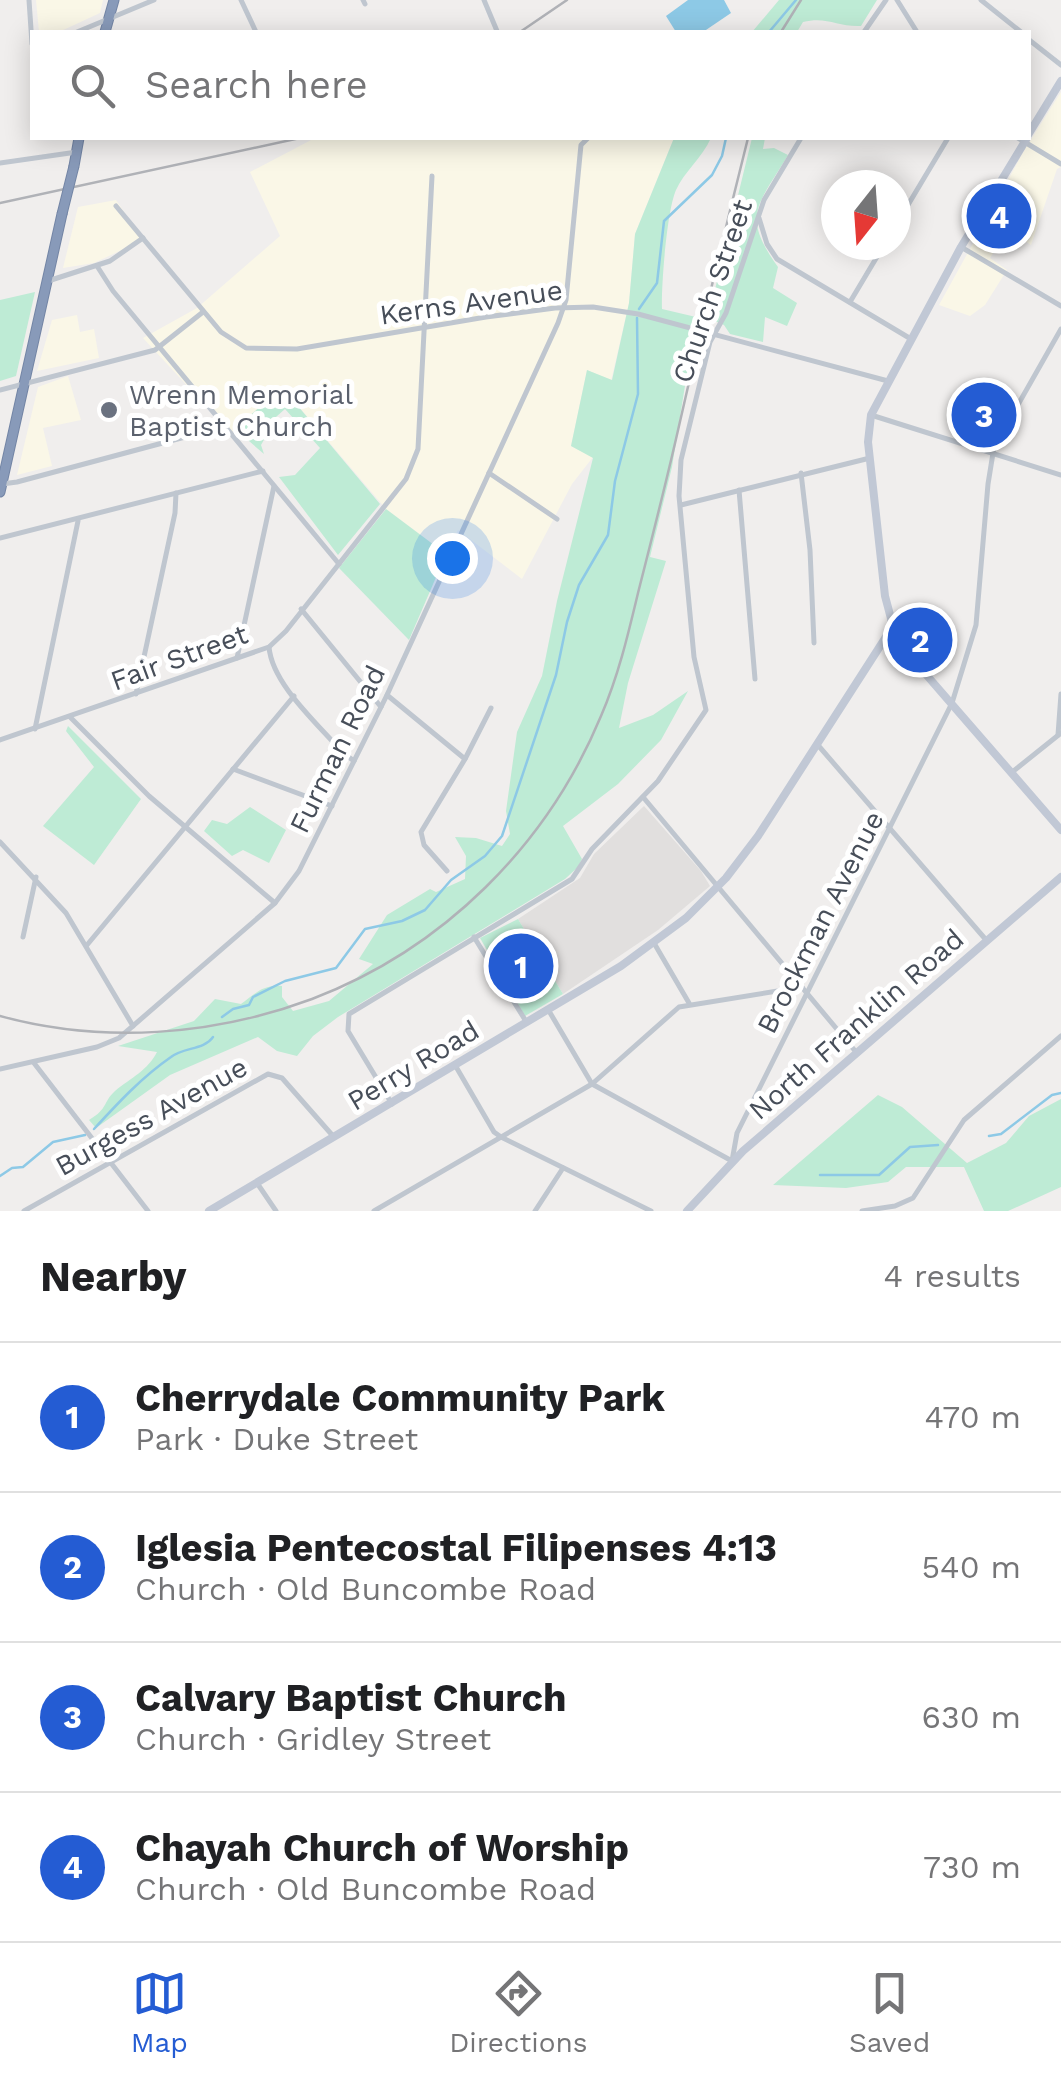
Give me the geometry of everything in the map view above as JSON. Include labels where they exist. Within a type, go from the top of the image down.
[{"type":"highway","points":[[105,30],[114,0]]},
{"type":"highway","points":[[1,488],[79,140]]},
{"type":"street","points":[[29,0],[31,30]]},
{"type":"street","points":[[81,30],[154,0]]},
{"type":"street","points":[[241,0],[255,30]]},
{"type":"street","points":[[484,0],[497,30]]},
{"type":"street","points":[[865,30],[886,0]]},
{"type":"street","points":[[897,0],[916,30]]},
{"type":"street","points":[[981,0],[1018,30]]},
{"type":"street","points":[[1031,41],[1061,66]]},
{"type":"street","points":[[1031,127],[1061,81]]},
{"type":"street","name":"Furman Road","points":[[0,1070],[106,1045],[275,903],[299,870],[381,707],[548,348],[564,307],[580,155],[586,140]]},
{"type":"street","name":"Church Street","points":[[643,797],[705,714],[707,703],[694,657],[681,504],[682,460],[707,350],[726,313],[770,190],[800,140]]},
{"type":"street","points":[[911,200],[947,140]]},
{"type":"street","points":[[1023,140],[871,415],[870,458],[882,580],[893,626],[910,656],[1061,830]]},
{"type":"street","points":[[1027,140],[1061,164]]},
{"type":"street","points":[[0,163],[76,152]]},
{"type":"street","name":"Fair Street","points":[[0,740],[269,646],[286,631],[406,478],[415,462],[432,176]]},
{"type":"street","name":"Kerns Avenue","points":[[116,206],[231,341],[262,350],[564,307],[613,310],[888,381]]},
{"type":"street","points":[[759,218],[766,244],[777,259],[911,339]]},
{"type":"street","points":[[48,280],[121,256],[143,238]]},
{"type":"street","points":[[962,247],[1061,306]]},
{"type":"street","points":[[850,302],[875,260]]},
{"type":"street","points":[[97,266],[340,564]]},
{"type":"street","points":[[0,390],[160,348],[203,312]]},
{"type":"street","name":"Brockman Avenue","points":[[732,1162],[736,1134],[805,990],[952,703],[976,625],[993,454],[1006,422],[1061,329]]},
{"type":"street","points":[[871,415],[1061,475]]},
{"type":"street","points":[[1,488],[226,426]]},
{"type":"street","points":[[681,504],[870,458]]},
{"type":"street","points":[[0,538],[263,471]]},
{"type":"street","points":[[490,473],[556,518]]},
{"type":"street","points":[[802,473],[814,643]]},
{"type":"street","points":[[237,658],[274,486]]},
{"type":"street","points":[[739,490],[755,679]]},
{"type":"street","points":[[136,694],[176,494]]},
{"type":"street","points":[[35,728],[78,520]]},
{"type":"street","points":[[301,609],[381,707]]},
{"type":"street","name":"Perry Road","points":[[210,1211],[654,944],[719,886],[758,836],[893,626]]},
{"type":"street","points":[[269,646],[276,674],[354,761]]},
{"type":"street","points":[[387,694],[465,759]]},
{"type":"street","points":[[1011,773],[1060,734],[1061,694]]},
{"type":"street","points":[[87,945],[294,696]]},
{"type":"street","points":[[448,871],[424,845],[420,832],[491,708]]},
{"type":"street","points":[[70,717],[148,796],[275,903]]},
{"type":"street","points":[[816,744],[986,942]]},
{"type":"street","points":[[233,768],[332,806]]},
{"type":"street","points":[[392,1104],[348,1031],[348,1017],[360,1006],[572,879],[592,849],[643,797],[857,1052]]},
{"type":"street","points":[[0,842],[56,899],[133,1026]]},
{"type":"street","points":[[23,937],[36,877]]},
{"type":"street","name":"North Franklin Road","points":[[688,1211],[732,1162],[1061,878]]},
{"type":"street","points":[[474,937],[527,1023]]},
{"type":"street","points":[[654,944],[689,1004]]},
{"type":"street","points":[[374,1211],[592,1084],[672,1012],[689,1004],[805,990]]},
{"type":"street","points":[[548,1010],[592,1084],[732,1162]]},
{"type":"street","points":[[862,1211],[894,1206],[913,1198],[964,1120],[1061,1036]]},
{"type":"street","points":[[34,1062],[148,1211]]},
{"type":"street","points":[[455,1065],[494,1132],[651,1211]]},
{"type":"street","name":"Burgess Avenue","points":[[24,1211],[271,1074],[282,1078],[335,1138]]},
{"type":"street","points":[[535,1211],[563,1168]]},
{"type":"street","points":[[258,1183],[276,1211]]},
{"type":"shaded area","points":[[36,0],[103,0],[100,13],[63,30],[39,30]]},
{"type":"shaded area","points":[[1061,92],[1061,167],[1057,169],[1031,245],[1008,230],[990,258],[1007,270],[985,305],[970,316],[939,305],[1025,149]]},
{"type":"shaded area","points":[[311,140],[673,140],[635,234],[629,303],[611,381],[587,370],[571,446],[593,457],[572,484],[522,579],[458,530],[446,554],[386,509],[282,387],[231,433],[143,338],[197,308],[280,236],[250,172]]},
{"type":"shaded area","points":[[116,200],[143,240],[94,263],[63,268],[78,207]]},
{"type":"shaded area","points":[[77,315],[80,332],[94,329],[99,358],[37,371],[52,320]]},
{"type":"shaded area","points":[[68,376],[81,420],[43,428],[52,466],[17,475],[38,387]]},
{"type":"shaded area","points":[[644,806],[710,886],[658,930],[563,994],[518,919],[580,878],[594,854]]},
{"type":"green space","points":[[779,0],[877,0],[861,26],[811,20],[803,22],[798,30],[754,30]]},
{"type":"green space","points":[[673,140],[710,140],[676,190],[670,214],[662,309],[696,317],[672,467],[650,557],[666,561],[628,683],[619,728],[653,715],[688,691],[661,740],[618,784],[563,826],[582,859],[565,879],[338,1017],[313,1036],[297,1056],[277,1051],[258,1037],[170,1075],[96,1128],[89,1120],[157,1052],[118,1046],[194,1021],[215,999],[241,1004],[270,987],[282,986],[282,997],[293,1011],[329,1001],[373,964],[359,959],[387,915],[430,889],[436,892],[465,879],[466,856],[455,837],[502,846],[510,834],[506,811],[517,732],[542,676],[593,458],[571,446],[587,370],[612,380],[629,303],[635,234]]},
{"type":"green space","points":[[752,140],[765,140],[763,149],[774,148],[788,155],[762,198],[759,234],[778,267],[773,288],[797,303],[787,326],[765,317],[763,342],[730,334],[724,325],[708,318]]},
{"type":"green space","points":[[35,292],[16,376],[0,381],[0,300]]},
{"type":"green space","points":[[282,387],[380,504],[338,555],[279,477],[295,475],[320,448],[285,409],[259,432],[265,438],[261,445],[264,454],[235,429]]},
{"type":"green space","points":[[386,509],[446,554],[409,640],[339,568]]},
{"type":"green space","points":[[68,726],[141,799],[94,865],[43,826],[94,767],[66,731]]},
{"type":"green space","points":[[250,807],[286,830],[269,863],[243,850],[232,856],[204,831],[212,820],[227,824]]},
{"type":"green space","points":[[518,919],[563,994],[525,1016],[480,938]]},
{"type":"green space","points":[[878,1095],[902,1107],[967,1163],[1006,1143],[1029,1116],[1061,1099],[1061,1187],[1008,1211],[984,1211],[964,1167],[906,1167],[888,1182],[846,1188],[773,1185]]},
{"type":"water","points":[[688,0],[724,0],[731,13],[706,30],[675,30],[666,16]]},
{"type":"waterway","points":[[771,30],[796,0]]},
{"type":"waterway","points":[[639,309],[657,283],[664,221],[712,175],[726,140]]},
{"type":"waterway","points":[[222,1017],[285,981],[336,968],[365,929],[402,921],[425,910],[451,880],[485,856],[502,836],[556,675],[579,585],[608,535],[615,481],[638,394],[637,318]]},
{"type":"waterway","points":[[94,1129],[160,1065],[213,1037]]},
{"type":"waterway","points":[[989,1136],[1001,1134],[1052,1095],[1061,1093]]},
{"type":"waterway","points":[[0,1176],[12,1168],[23,1167],[53,1142],[85,1135]]},
{"type":"waterway","points":[[820,1175],[879,1175],[910,1147],[938,1145]]},
{"type":"railway","points":[[523,30],[567,0]]},
{"type":"railway","points":[[782,30],[801,0]]},
{"type":"railway","points":[[0,203],[291,140]]},
{"type":"railway","points":[[0,1016],[39,1025],[117,1033],[197,1028],[274,1012],[360,978],[405,952],[485,888],[520,849],[578,763],[618,671],[748,140]]},
{"type":"place","name":"Chayah Church of Worship","points":[[999,216]]},
{"type":"place","name":"Wrenn Memorial Baptist Church","points":[[109,410]]},
{"type":"place","name":"Calvary Baptist Church","points":[[984,415]]},
{"type":"place","name":"Iglesia Pentecostal Filipenses 4:13","points":[[920,640]]},
{"type":"place","name":"Cherrydale Community Park","points":[[521,966]]}]
